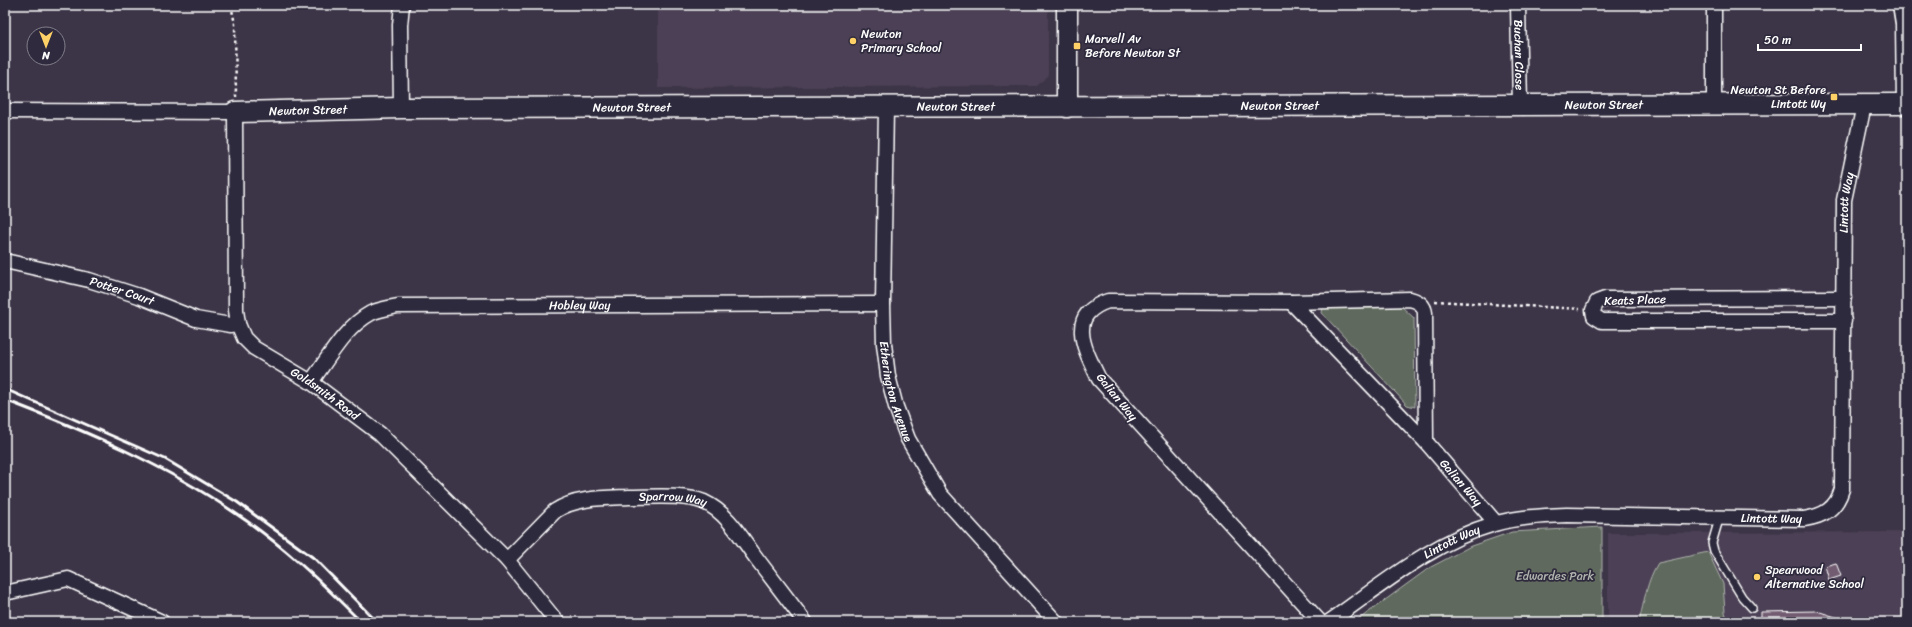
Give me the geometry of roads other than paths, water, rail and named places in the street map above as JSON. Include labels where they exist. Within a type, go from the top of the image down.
[{"type":"street","points":[[401,108],[400,26],[402,5]]},
{"type":"street","points":[[1067,5],[1067,107]]},
{"type":"street","name":"Buchan Close","points":[[1518,5],[1520,106]]},
{"type":"street","points":[[1714,5],[1714,105]]},
{"type":"street","points":[[1900,5],[1903,24],[1905,104]]},
{"type":"street","name":"Newton Street","points":[[5,111],[235,112],[401,108],[1905,104]]},
{"type":"street","name":"Lintott Way","points":[[1329,622],[1425,555],[1449,541],[1496,523],[1532,517],[1567,515],[1720,516],[1804,519],[1823,514],[1836,504],[1842,490],[1844,200],[1864,105]]},
{"type":"street","name":"Etherington Avenue","points":[[886,107],[883,304],[887,363],[896,407],[908,439],[940,494],[1056,622]]},
{"type":"street","name":"Goldsmith Road","points":[[235,112],[238,324],[244,338],[254,348],[311,382],[380,434],[507,560],[557,622]]},
{"type":"street","name":"Potter Court","points":[[5,261],[89,280],[139,296],[196,319],[230,325],[238,324]]},
{"type":"street","name":"Keats Place","points":[[1844,298],[1605,299],[1597,302],[1593,310],[1594,316],[1602,321],[1844,320]]},
{"type":"street","name":"Galian Way","points":[[1320,622],[1099,379],[1091,363],[1081,328],[1082,319],[1095,305],[1108,301],[1291,302],[1410,299],[1421,304],[1425,313],[1426,442]]},
{"type":"street","name":"Galian Way","points":[[1291,302],[1426,442],[1496,523]]},
{"type":"street","name":"Hobley Way","points":[[311,382],[348,331],[359,321],[371,313],[398,306],[883,304]]},
{"type":"street","name":"Sparrow Way","points":[[507,560],[555,511],[565,504],[591,499],[658,497],[697,501],[718,510],[732,526],[805,622]]},
{"type":"street","points":[[5,593],[68,579],[162,622]]},
{"type":"lane","points":[[1720,516],[1712,543],[1714,550],[1742,597],[1752,608]]},
{"type":"railway","points":[[5,389],[165,459],[237,502],[315,559],[377,622]]},
{"type":"railway","points":[[5,400],[94,436],[181,479],[235,513],[269,538],[316,579],[361,622]]},
{"type":"place","name":"Newton Primary School","points":[[853,41]]},
{"type":"place","name":"Marvell Av Before Newton St","points":[[1077,46]]},
{"type":"place","name":"Newton St Before Lintott Wy","points":[[1834,97]]},
{"type":"place","name":"Spearwood Alternative School","points":[[1757,577]]},
{"type":"park label","name":"Edwardes Park","points":[[1555,576]]}]
